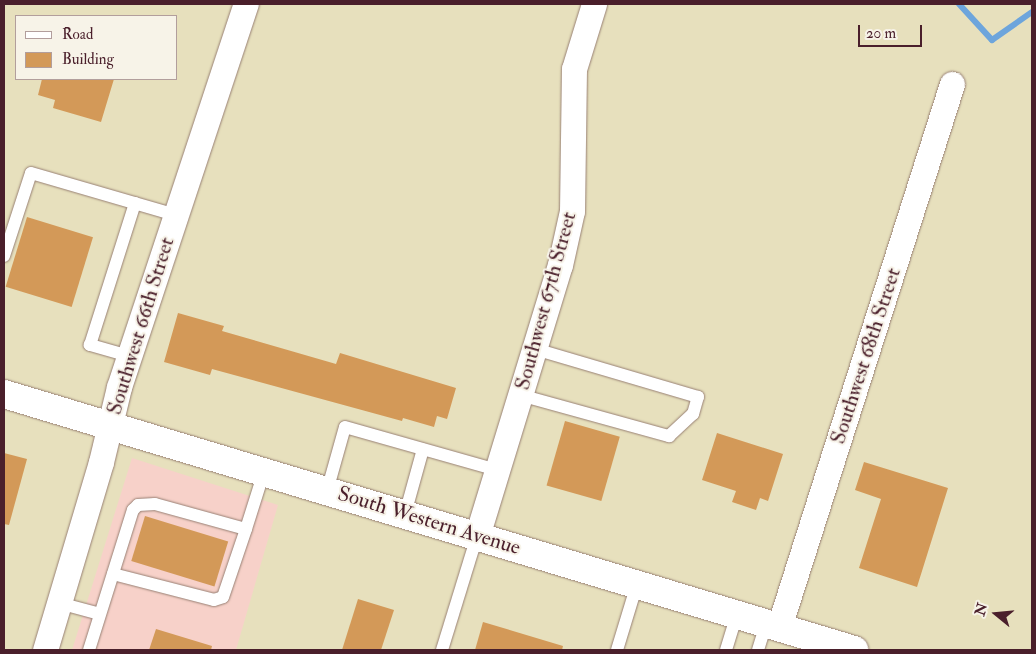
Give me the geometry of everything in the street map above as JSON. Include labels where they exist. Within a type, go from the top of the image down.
[{"type":"main road","name":"South Western Avenue","points":[[4,394],[854,650]]},
{"type":"street","name":"Southwest 66th Street","points":[[45,650],[129,356],[246,4]]},
{"type":"street","name":"Southwest 67th Street","points":[[477,536],[560,265],[572,211],[574,69],[594,4]]},
{"type":"street","name":"Southwest 68th Street","points":[[773,625],[952,84]]},
{"type":"lane","points":[[4,256],[31,173],[176,216]]},
{"type":"lane","points":[[129,356],[90,344],[135,204]]},
{"type":"lane","points":[[520,395],[669,436],[693,414],[698,397],[535,349]]},
{"type":"lane","points":[[327,491],[345,427],[497,470]]},
{"type":"lane","points":[[405,514],[423,449]]},
{"type":"lane","points":[[113,574],[214,600],[224,597],[264,472]]},
{"type":"lane","points":[[89,650],[133,510],[138,505],[155,504],[246,529]]},
{"type":"lane","points":[[442,650],[477,536]]},
{"type":"lane","points":[[617,650],[637,584]]},
{"type":"lane","points":[[59,603],[100,614]]},
{"type":"lane","points":[[726,650],[737,614]]},
{"type":"lane","points":[[758,650],[773,625]]},
{"type":"shaded area","points":[[132,458],[278,505],[236,650],[72,650]]},
{"type":"building","points":[[42,80],[114,80],[101,122],[53,108],[55,100],[38,95]]},
{"type":"building","points":[[27,217],[93,237],[72,307],[6,287]]},
{"type":"building","points":[[178,313],[224,326],[222,331],[336,364],[340,353],[456,388],[447,419],[437,416],[434,427],[403,418],[402,421],[212,369],[210,375],[164,362]]},
{"type":"building","points":[[565,421],[620,437],[601,501],[547,485]]},
{"type":"building","points":[[717,433],[783,454],[768,501],[760,498],[756,510],[732,502],[736,491],[702,480]]},
{"type":"building","points":[[4,453],[27,459],[9,525],[4,524]]},
{"type":"building","points":[[864,462],[948,488],[917,587],[859,568],[881,499],[855,490]]},
{"type":"building","points":[[145,516],[228,541],[214,586],[131,561]]},
{"type":"building","points":[[358,599],[394,610],[381,650],[342,650]]},
{"type":"building","points":[[483,622],[563,646],[562,650],[475,650]]},
{"type":"building","points":[[156,629],[212,646],[211,650],[149,650]]},
{"type":"waterway","points":[[959,4],[992,40],[1032,12]]}]
